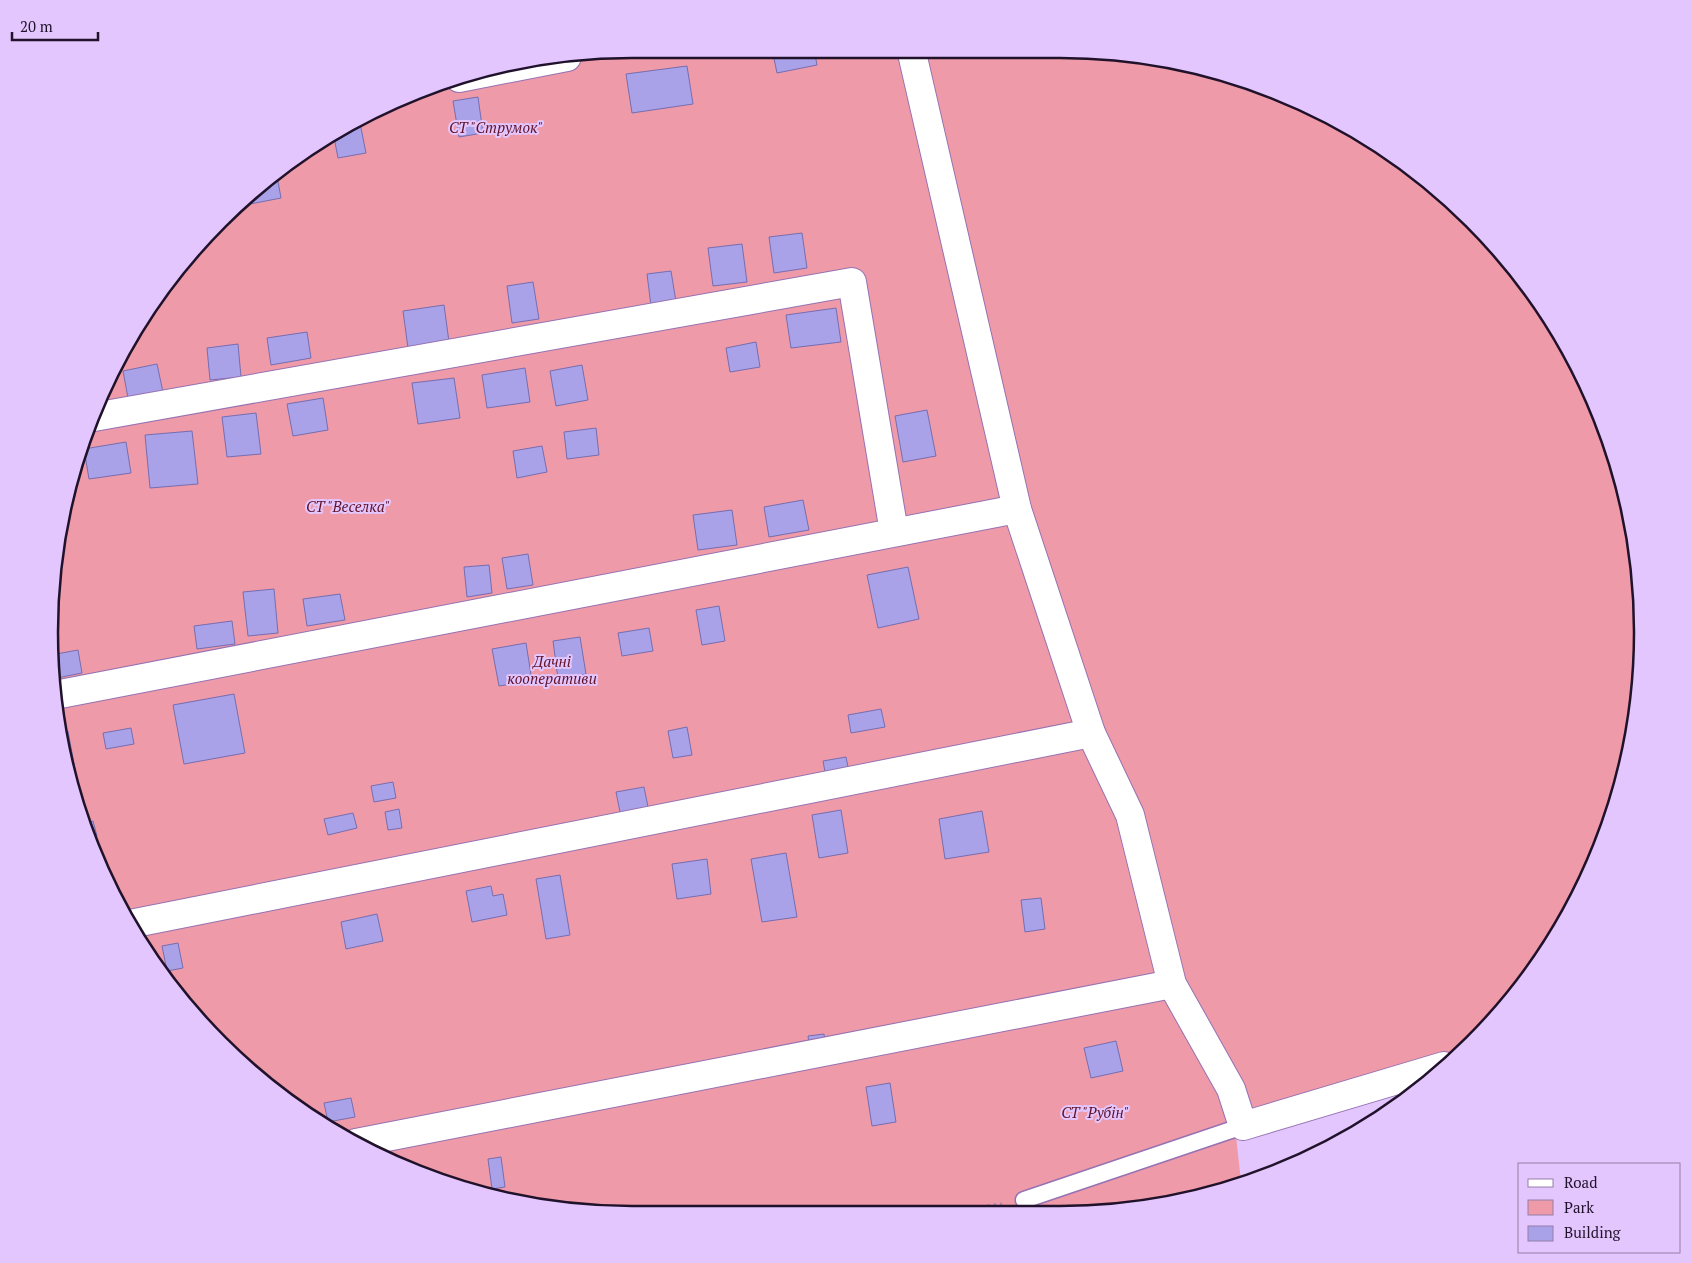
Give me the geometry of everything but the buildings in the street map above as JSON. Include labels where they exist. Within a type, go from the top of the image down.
[{"type":"street","points":[[913,58],[1017,509],[1091,733],[1130,815],[1172,984],[1231,1089],[1242,1126],[1429,1070]]},
{"type":"street","points":[[100,416],[852,282],[894,532]]},
{"type":"street","points":[[61,694],[1017,509]]},
{"type":"street","points":[[137,923],[1091,733]]},
{"type":"street","points":[[368,1141],[1172,984]]},
{"type":"lane","points":[[1024,1200],[1242,1126]]},
{"type":"path","points":[[983,1206],[1024,1200]]},
{"type":"green space","name":"Дачні кооперативи","points":[[632,58],[1060,58],[1134,62],[1208,77],[1279,101],[1346,134],[1409,176],[1465,226],[1515,282],[1557,345],[1590,412],[1614,483],[1629,557],[1634,632],[1629,706],[1622,743],[1614,780],[1590,851],[1557,918],[1515,981],[1491,1010],[1438,1063],[1429,1070],[1243,1126],[1231,1092],[1240,1176],[1171,1194],[1134,1201],[1060,1206],[632,1206],[557,1201],[483,1186],[447,1175],[412,1162],[344,1129],[282,1087],[253,1063],[200,1010],[176,981],[134,918],[101,851],[88,816],[77,780],[62,706],[58,632],[59,594],[62,557],[77,483],[101,412],[117,378],[134,344],[176,282],[200,253],[253,200],[282,176],[344,134],[412,101],[447,88],[483,77],[557,62]]},
{"type":"park label","name":"СТ \"Струмок\"","points":[[496,127]]},
{"type":"park label","name":"СТ \"Веселка\"","points":[[348,506]]},
{"type":"park label","name":"СТ \"Рубін\"","points":[[1095,1112]]}]
